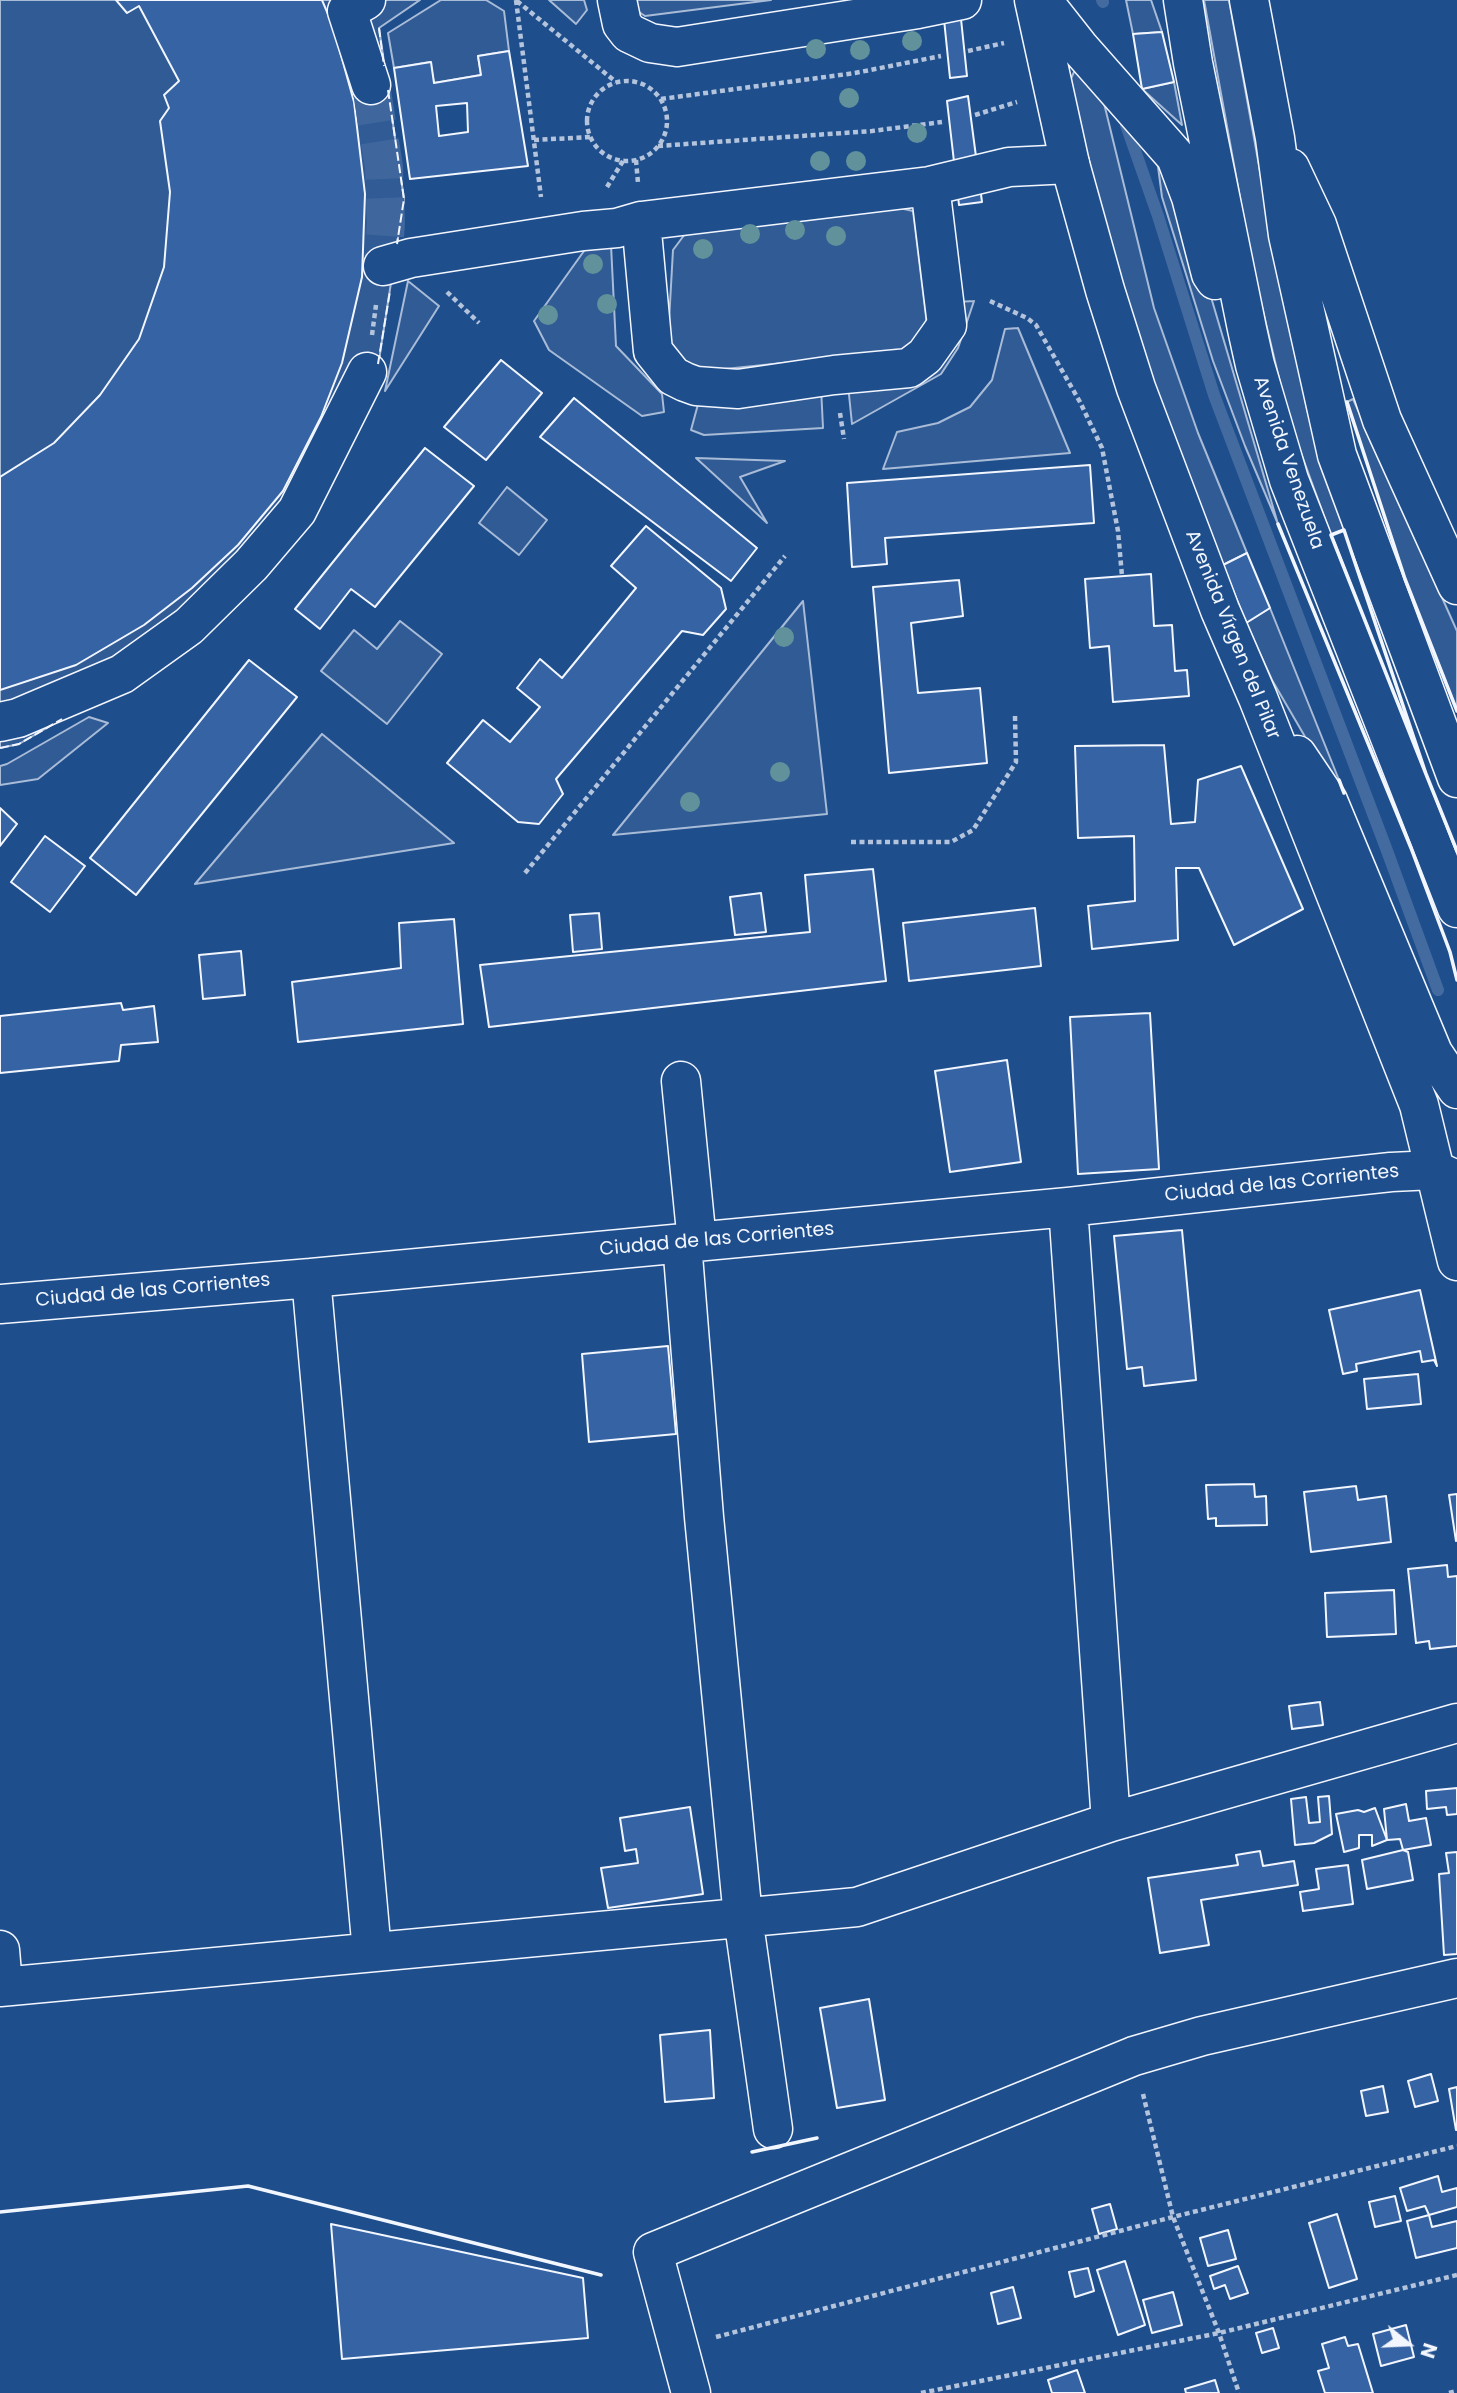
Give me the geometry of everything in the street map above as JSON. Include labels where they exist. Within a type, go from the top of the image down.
[{"type":"street","points":[[366,0],[347,11],[371,85]]},
{"type":"street","points":[[617,0],[622,24],[629,33],[650,43],[677,47],[917,5],[962,0]]},
{"type":"street","name":"Avenida Vírgen del Pilar","points":[[1034,0],[1070,164],[1136,388],[1220,610],[1258,698],[1419,1105],[1449,1169],[1457,1261]]},
{"type":"street","points":[[1042,0],[1079,47],[1175,157],[1191,197],[1211,274],[1247,329]]},
{"type":"street","name":"Avenida Venezuela","points":[[1183,0],[1193,63],[1247,329],[1289,480],[1457,908]]},
{"type":"street","points":[[1249,0],[1275,138],[1288,235],[1337,455],[1457,778]]},
{"type":"street","points":[[1275,138],[1317,225],[1382,420],[1457,585]]},
{"type":"street","points":[[383,266],[411,258],[617,228],[641,221],[930,186],[1009,167],[1070,164]]},
{"type":"street","points":[[641,221],[653,351],[673,376],[696,386],[738,388],[909,368],[925,356],[947,324],[930,186]]},
{"type":"street","points":[[0,722],[18,718],[122,674],[189,626],[251,565],[298,511],[367,372]]},
{"type":"street","points":[[1258,698],[1328,801],[1433,1053],[1457,1089]]},
{"type":"street","points":[[681,1081],[704,1517],[743,1917],[773,2129]]},
{"type":"street","name":"Ciudad de las Corrientes","points":[[0,1304],[311,1278],[1449,1169]]},
{"type":"street","points":[[1068,1207],[1111,1822]]},
{"type":"street","points":[[311,1278],[372,1952]]},
{"type":"street","points":[[1,1974],[372,1952],[857,1907],[1111,1822],[1457,1723]]},
{"type":"street","points":[[691,2393],[653,2252],[1134,2056],[1202,2036],[1457,1978]]},
{"type":"path","points":[[516,0],[616,82]]},
{"type":"path","points":[[516,0],[547,238]]},
{"type":"path","points":[[968,51],[1006,42]]},
{"type":"path","points":[[661,99],[855,73],[941,56]]},
{"type":"path","points":[[628,80],[652,89],[666,110],[667,123],[658,146],[648,155],[636,160],[623,161],[610,157],[598,149],[590,137],[589,111],[594,98],[604,88],[616,82],[628,80]]},
{"type":"path","points":[[975,115],[1020,101]]},
{"type":"path","points":[[658,146],[872,131],[942,122]]},
{"type":"path","points":[[534,140],[590,137]]},
{"type":"path","points":[[990,301],[1036,325],[1080,402],[1102,448],[1118,531],[1122,576]]},
{"type":"path","points":[[525,873],[785,556]]},
{"type":"path","points":[[851,842],[951,842],[973,831],[1016,762],[1015,716]]},
{"type":"path","points":[[1134,2056],[1173,2217],[1219,2333],[1239,2393]]},
{"type":"path","points":[[678,2347],[1173,2217],[1457,2146]]},
{"type":"path","points":[[922,2393],[1219,2333],[1457,2275]]},
{"type":"path","points":[[1448,2393],[1457,2391]]},
{"type":"shaded area","points":[[0,0],[420,0],[379,28],[404,199],[377,373],[173,655],[19,744],[0,748]]},
{"type":"shaded area","points":[[441,0],[486,0],[504,11],[509,51],[478,56],[481,75],[434,83],[430,62],[394,68],[388,33]]},
{"type":"shaded area","points":[[549,0],[584,0],[587,10],[576,24]]},
{"type":"shaded area","points":[[626,0],[771,0],[645,16],[627,4]]},
{"type":"shaded area","points":[[1126,0],[1151,0],[1162,32],[1133,34]]},
{"type":"shaded area","points":[[1204,0],[1229,0],[1277,265],[1308,413],[1344,530],[1331,535],[1289,420],[1253,269]]},
{"type":"shaded area","points":[[1082,70],[1101,91],[1154,308],[1198,433],[1247,553],[1223,565],[1144,364],[1068,85],[1074,72]]},
{"type":"shaded area","points":[[1174,82],[1182,125],[1142,89]]},
{"type":"shaded area","points":[[1156,151],[1211,297],[1278,524],[1213,361],[1162,197]]},
{"type":"shaded area","points":[[886,205],[913,211],[928,333],[918,349],[686,373],[667,357],[673,250],[694,222]]},
{"type":"shaded area","points":[[589,244],[611,245],[616,346],[662,394],[664,412],[642,416],[549,350],[534,321]]},
{"type":"shaded area","points":[[408,281],[439,306],[385,391]]},
{"type":"shaded area","points":[[974,301],[958,348],[941,374],[852,424],[848,385],[916,372],[957,302]]},
{"type":"shaded area","points":[[1018,328],[1070,453],[883,469],[897,432],[938,423],[970,407],[992,380],[1005,329]]},
{"type":"shaded area","points":[[821,387],[823,428],[704,435],[691,430],[700,397]]},
{"type":"shaded area","points":[[1353,399],[1457,631],[1457,711],[1405,579],[1347,402]]},
{"type":"shaded area","points":[[696,458],[785,461],[740,477],[767,523]]},
{"type":"shaded area","points":[[507,487],[547,520],[519,555],[479,523]]},
{"type":"shaded area","points":[[803,601],[827,814],[613,835]]},
{"type":"shaded area","points":[[1270,608],[1339,780],[1332,783],[1272,680],[1246,623]]},
{"type":"shaded area","points":[[400,621],[442,654],[387,724],[321,671],[354,630],[377,649]]},
{"type":"shaded area","points":[[89,717],[108,723],[38,779],[0,785],[0,766]]},
{"type":"shaded area","points":[[322,734],[454,843],[195,884]]},
{"type":"building","points":[[116,0],[322,0],[333,26],[354,102],[365,194],[362,277],[342,363],[321,417],[283,491],[238,545],[192,588],[144,625],[76,665],[0,690],[0,477],[54,443],[100,395],[139,339],[164,267],[170,192],[160,121],[169,108],[164,95],[179,81],[139,6],[127,13]]},
{"type":"building","points":[[942,0],[959,0],[967,76],[950,78]]},
{"type":"building","points":[[1162,32],[1174,82],[1142,89],[1133,34]]},
{"type":"building","points":[[509,51],[528,166],[410,179],[394,68],[431,62],[434,83],[481,75],[478,56]],"holes":[[[467,103],[468,132],[439,136],[436,106]]]},
{"type":"building","points":[[968,96],[982,202],[959,205],[947,101]]},
{"type":"building","points":[[501,360],[542,393],[486,460],[444,427]]},
{"type":"building","points":[[574,398],[757,548],[731,581],[540,437]]},
{"type":"building","points":[[425,448],[474,486],[375,607],[351,589],[320,629],[295,609]]},
{"type":"building","points":[[1090,465],[1094,523],[885,538],[887,564],[852,567],[847,483]]},
{"type":"building","points":[[646,526],[721,588],[726,609],[703,635],[682,631],[556,779],[563,794],[539,824],[518,822],[447,763],[483,720],[510,742],[540,707],[517,688],[540,659],[562,678],[636,588],[611,566]]},
{"type":"building","points":[[1247,553],[1270,608],[1246,623],[1223,565]]},
{"type":"building","points":[[1151,574],[1154,626],[1172,625],[1175,671],[1187,670],[1189,696],[1113,702],[1109,646],[1090,648],[1085,579]]},
{"type":"building","points":[[959,580],[963,616],[911,623],[918,693],[980,688],[987,763],[889,773],[873,587]]},
{"type":"building","points":[[249,660],[297,697],[136,895],[90,858]]},
{"type":"building","points":[[1164,745],[1171,824],[1195,822],[1198,780],[1241,766],[1303,909],[1234,945],[1199,868],[1176,868],[1178,940],[1092,949],[1088,906],[1135,901],[1134,836],[1078,838],[1075,746]]},
{"type":"building","points":[[0,808],[17,824],[0,846]]},
{"type":"building","points":[[45,836],[85,866],[50,912],[11,882]]},
{"type":"building","points":[[873,869],[886,981],[489,1027],[480,965],[810,932],[805,875]]},
{"type":"building","points":[[761,893],[766,932],[735,935],[730,897]]},
{"type":"building","points":[[1035,908],[1041,966],[909,981],[903,923]]},
{"type":"building","points":[[599,913],[602,949],[573,952],[570,915]]},
{"type":"building","points":[[454,919],[463,1024],[298,1042],[292,982],[401,968],[399,923]]},
{"type":"building","points":[[241,951],[245,995],[203,999],[199,955]]},
{"type":"building","points":[[121,1003],[123,1010],[154,1006],[158,1042],[121,1045],[119,1061],[0,1073],[0,1016]]},
{"type":"building","points":[[1150,1013],[1159,1169],[1078,1174],[1070,1017]]},
{"type":"building","points":[[1007,1060],[1021,1162],[950,1172],[935,1071]]},
{"type":"building","points":[[1182,1230],[1196,1380],[1144,1386],[1142,1367],[1127,1369],[1114,1236]]},
{"type":"building","points":[[1420,1290],[1437,1366],[1434,1360],[1422,1362],[1420,1351],[1356,1364],[1357,1371],[1343,1374],[1329,1310]]},
{"type":"building","points":[[668,1346],[676,1434],[589,1442],[582,1354]]},
{"type":"building","points":[[1418,1374],[1421,1404],[1367,1409],[1364,1379]]},
{"type":"building","points":[[1254,1484],[1255,1497],[1266,1496],[1267,1525],[1216,1526],[1216,1518],[1208,1519],[1206,1485]]},
{"type":"building","points":[[1356,1486],[1358,1500],[1386,1496],[1391,1542],[1311,1552],[1304,1492]]},
{"type":"building","points":[[1457,1494],[1457,1540],[1456,1541],[1449,1495]]},
{"type":"building","points":[[1447,1565],[1448,1577],[1457,1576],[1457,1646],[1430,1649],[1429,1641],[1416,1643],[1408,1569]]},
{"type":"building","points":[[1394,1590],[1396,1634],[1327,1637],[1325,1593]]},
{"type":"building","points":[[1320,1702],[1323,1725],[1292,1729],[1289,1706]]},
{"type":"building","points":[[1457,1788],[1457,1814],[1447,1815],[1446,1807],[1427,1809],[1426,1791]]},
{"type":"building","points":[[1329,1796],[1332,1834],[1314,1843],[1295,1845],[1291,1799],[1306,1797],[1309,1823],[1320,1822],[1318,1797]]},
{"type":"building","points":[[1406,1804],[1409,1821],[1426,1818],[1431,1845],[1403,1850],[1400,1839],[1387,1840],[1384,1809]]},
{"type":"building","points":[[690,1807],[703,1894],[608,1908],[601,1868],[638,1863],[636,1849],[625,1851],[620,1818]]},
{"type":"building","points":[[1375,1808],[1387,1840],[1372,1846],[1372,1835],[1359,1835],[1359,1848],[1344,1852],[1336,1814],[1358,1810],[1364,1812]]},
{"type":"building","points":[[1403,1850],[1408,1852],[1413,1880],[1367,1889],[1362,1860]]},
{"type":"building","points":[[1260,1851],[1263,1866],[1294,1861],[1298,1885],[1201,1900],[1209,1945],[1160,1953],[1148,1878],[1238,1865],[1236,1855]]},
{"type":"building","points":[[1457,1852],[1457,1954],[1444,1955],[1439,1874],[1449,1873],[1446,1853]]},
{"type":"building","points":[[1348,1865],[1353,1904],[1303,1911],[1300,1892],[1319,1889],[1316,1869]]},
{"type":"building","points":[[869,1999],[885,2100],[837,2108],[820,2008]]},
{"type":"building","points":[[710,2030],[714,2098],[665,2102],[660,2035]]},
{"type":"building","points":[[1431,2074],[1438,2101],[1415,2107],[1408,2081]]},
{"type":"building","points":[[1383,2086],[1388,2112],[1366,2116],[1361,2091]]},
{"type":"building","points":[[1457,2087],[1457,2130],[1456,2130],[1449,2089]]},
{"type":"building","points":[[1438,2176],[1442,2192],[1457,2188],[1457,2207],[1429,2215],[1425,2206],[1407,2211],[1400,2188]]},
{"type":"building","points":[[1395,2196],[1401,2221],[1375,2227],[1369,2202]]},
{"type":"building","points":[[1110,2204],[1117,2229],[1099,2234],[1092,2209]]},
{"type":"building","points":[[1337,2214],[1357,2279],[1329,2288],[1309,2223]]},
{"type":"building","points":[[1429,2215],[1432,2227],[1457,2221],[1457,2248],[1416,2258],[1407,2221]]},
{"type":"building","points":[[331,2224],[583,2278],[588,2338],[342,2359]]},
{"type":"building","points":[[1228,2230],[1236,2259],[1208,2266],[1200,2238]]},
{"type":"building","points":[[1125,2261],[1145,2325],[1118,2335],[1097,2270]]},
{"type":"building","points":[[1238,2266],[1248,2293],[1230,2299],[1225,2285],[1214,2289],[1210,2276]]},
{"type":"building","points":[[1088,2268],[1094,2291],[1075,2297],[1069,2272]]},
{"type":"building","points":[[1013,2287],[1021,2318],[998,2324],[991,2293]]},
{"type":"building","points":[[1173,2292],[1182,2325],[1152,2333],[1143,2300]]},
{"type":"building","points":[[1406,2325],[1414,2357],[1381,2366],[1373,2334]]},
{"type":"building","points":[[1273,2328],[1279,2348],[1262,2353],[1256,2333]]},
{"type":"building","points":[[1345,2337],[1348,2346],[1358,2344],[1373,2393],[1325,2393],[1318,2371],[1329,2368],[1322,2344]]},
{"type":"building","points":[[1077,2370],[1085,2393],[1052,2393],[1048,2380]]},
{"type":"building","points":[[1215,2380],[1219,2393],[1186,2393],[1185,2389]]},
{"type":"waterway","points":[[1126,125],[1158,216],[1214,395],[1438,990]]},
{"type":"tunnel","points":[[371,85],[384,167],[386,223],[383,266]]},
{"type":"fence","points":[[379,28],[384,66]]},
{"type":"fence","points":[[388,90],[404,199],[397,244]]},
{"type":"fence","points":[[378,364],[390,291]]},
{"type":"fence","points":[[0,748],[19,744],[62,719]]},
{"type":"wall","points":[[1347,402],[1405,579],[1457,711]]},
{"type":"wall","points":[[1278,524],[1411,848],[1450,952],[1457,980]]},
{"type":"wall","points":[[1426,774],[1344,530],[1331,535],[1426,774],[1457,851]]},
{"type":"wall","points":[[1339,780],[1344,793]]},
{"type":"wall","points":[[752,2152],[817,2138]]},
{"type":"wall","points":[[0,2212],[248,2186],[601,2275]]}]
